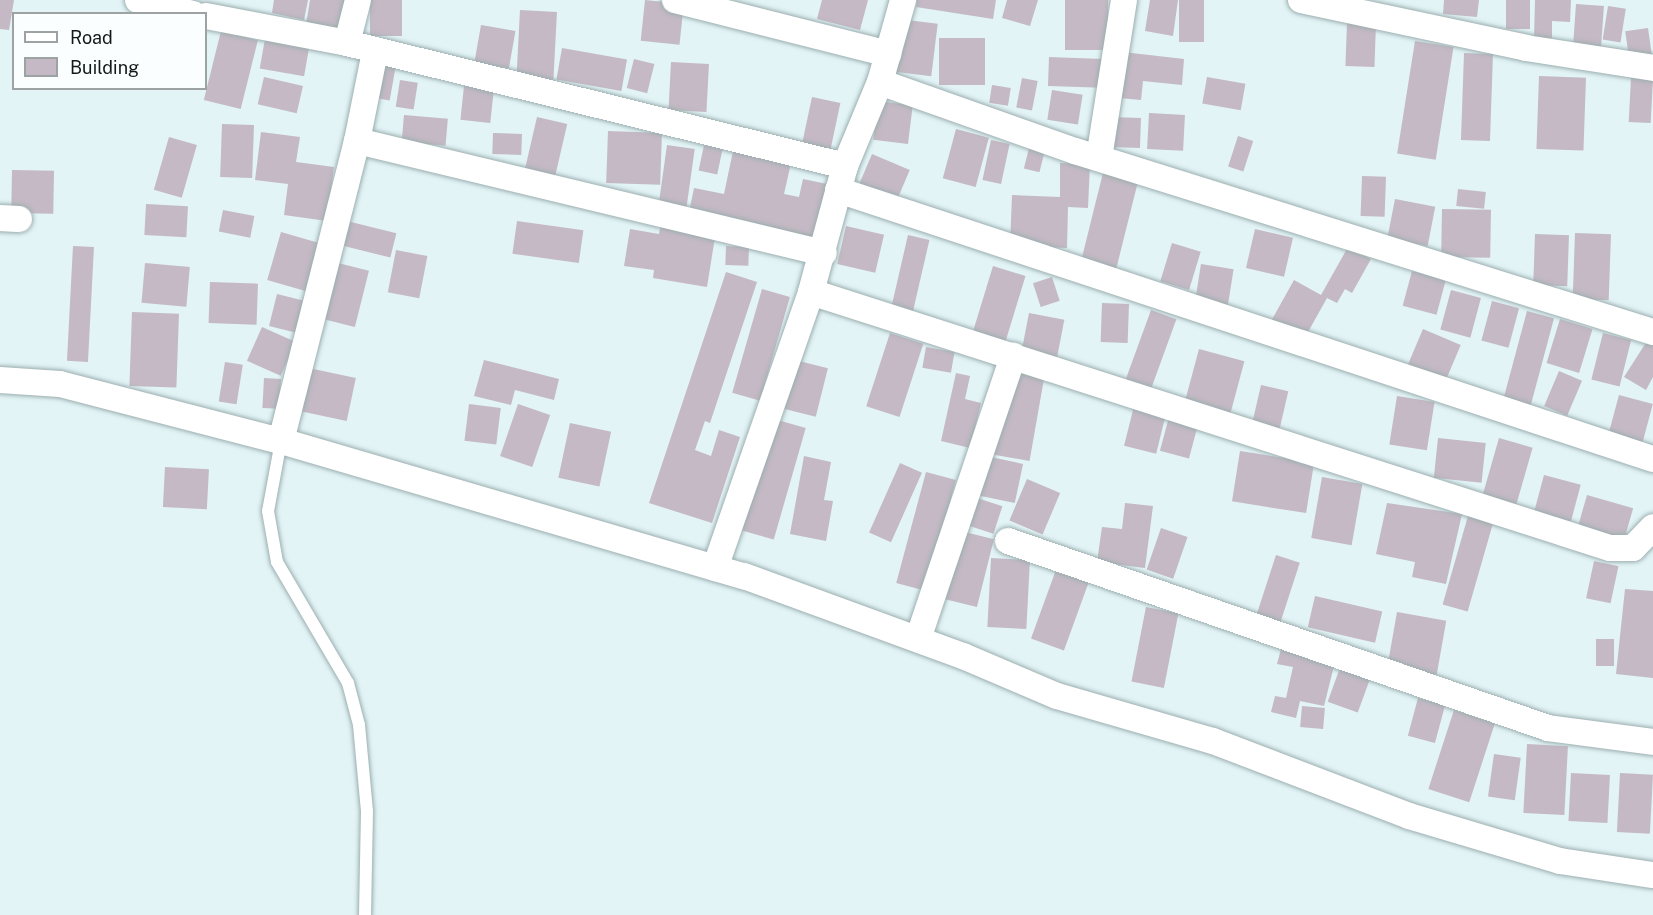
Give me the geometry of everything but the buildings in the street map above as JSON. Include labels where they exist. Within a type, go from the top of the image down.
[{"type":"street","points":[[138,0],[185,12]]},
{"type":"street","points":[[347,43],[358,0]]},
{"type":"street","points":[[675,0],[888,54]]},
{"type":"street","points":[[715,568],[824,253],[841,178],[880,82],[903,0]]},
{"type":"street","points":[[1098,158],[1125,0]]},
{"type":"street","points":[[1301,0],[1526,48],[1653,68]]},
{"type":"street","points":[[207,16],[347,43],[841,178],[1653,459]]},
{"type":"street","points":[[281,441],[357,141],[375,52]]},
{"type":"street","points":[[880,82],[1098,158],[1653,332]]},
{"type":"street","points":[[357,141],[824,253]]},
{"type":"street","points":[[811,292],[1610,548],[1633,548],[1653,527]]},
{"type":"street","points":[[918,639],[1012,356]]},
{"type":"street","points":[[0,380],[60,384],[281,441],[715,568],[918,639],[1057,696],[1213,741],[1409,816],[1560,861],[1653,875]]},
{"type":"street","points":[[1008,542],[1548,728],[1653,742]]},
{"type":"lane","points":[[281,441],[268,511],[277,562],[348,683],[359,725],[367,811],[365,915]]}]
